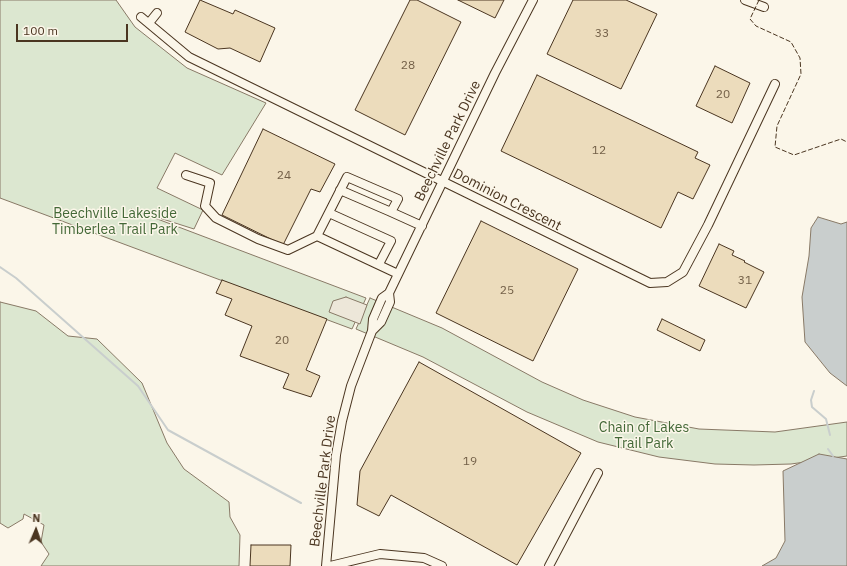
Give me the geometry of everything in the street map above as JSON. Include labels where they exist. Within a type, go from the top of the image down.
[{"type":"street","name":"Beechville Park Drive","points":[[326,566],[336,455],[342,421],[351,386],[372,331],[373,319],[382,298],[389,293],[495,73],[533,0]]},
{"type":"street","points":[[745,0],[764,8]]},
{"type":"street","points":[[149,23],[157,13]]},
{"type":"street","name":"Dominion Crescent","points":[[141,17],[189,57],[646,282],[667,282],[683,272],[708,224],[775,84]]},
{"type":"street","points":[[186,175],[210,183],[205,206],[216,218],[258,239],[288,250],[317,236],[347,177],[398,199],[391,212]]},
{"type":"street","points":[[340,190],[422,226]]},
{"type":"street","points":[[329,213],[391,241],[378,264]]},
{"type":"street","points":[[317,236],[398,274]]},
{"type":"street","points":[[549,566],[598,473]]},
{"type":"street","points":[[330,566],[380,554],[424,558],[442,566]]},
{"type":"green space","name":"Beechville Lakeside Timberlea Trail Park","points":[[0,0],[116,0],[135,27],[187,68],[266,103],[222,175],[175,153],[157,188],[203,210],[194,229],[131,209],[366,298],[352,329],[0,198]]},
{"type":"green space","name":"Chain of Lakes Trail Park","points":[[370,298],[442,328],[542,382],[583,400],[635,417],[699,429],[775,432],[847,422],[847,456],[791,464],[715,464],[659,457],[598,442],[527,412],[423,357],[356,329]]},
{"type":"green space","points":[[0,302],[36,311],[68,336],[97,339],[142,383],[167,443],[184,469],[229,502],[230,517],[240,535],[239,566],[41,566],[49,554],[41,542],[44,525],[24,514],[23,519],[8,528],[0,523]]},
{"type":"shaded area","points":[[818,217],[841,224],[847,222],[847,386],[830,373],[805,342],[802,297],[809,256],[811,228]]},
{"type":"shaded area","points":[[346,297],[367,305],[360,324],[329,312],[333,301]]},
{"type":"shaded area","points":[[819,454],[847,459],[847,566],[762,566],[776,558],[785,541],[783,471]]},
{"type":"building","points":[[200,0],[233,14],[235,10],[275,28],[260,62],[230,48],[218,49],[185,32]]},
{"type":"building","points":[[410,0],[417,0],[461,22],[405,135],[355,110]]},
{"type":"building","points":[[458,0],[504,0],[495,18]]},
{"type":"building","points":[[573,0],[626,0],[657,14],[621,89],[547,54]]},
{"type":"building","points":[[715,66],[750,83],[732,123],[696,106]]},
{"type":"building","points":[[537,75],[698,152],[695,158],[710,165],[693,199],[678,192],[661,228],[501,151]]},
{"type":"building","points":[[263,129],[335,164],[320,192],[311,189],[283,245],[222,215]]},
{"type":"building","points":[[481,221],[578,269],[533,361],[436,313]]},
{"type":"building","points":[[719,244],[734,251],[732,255],[764,272],[746,308],[699,286]]},
{"type":"building","points":[[222,280],[327,319],[306,370],[320,376],[311,397],[283,388],[289,374],[240,356],[252,326],[225,315],[232,299],[216,293]]},
{"type":"building","points":[[662,319],[705,340],[700,351],[657,330]]},
{"type":"building","points":[[419,362],[581,453],[517,565],[391,495],[379,516],[357,505],[360,471]]},
{"type":"building","points":[[251,545],[291,545],[290,566],[250,566]]},
{"type":"waterway","points":[[0,267],[16,278],[138,386],[168,430],[301,503]]},
{"type":"waterway","points":[[814,391],[811,400],[812,407],[826,419],[830,435]]},
{"type":"waterway","points":[[828,449],[833,456]]},
{"type":"fence","points":[[759,0],[750,19],[756,26],[791,42],[800,58],[801,74],[777,126],[775,147],[794,155],[841,139],[847,142]]}]
